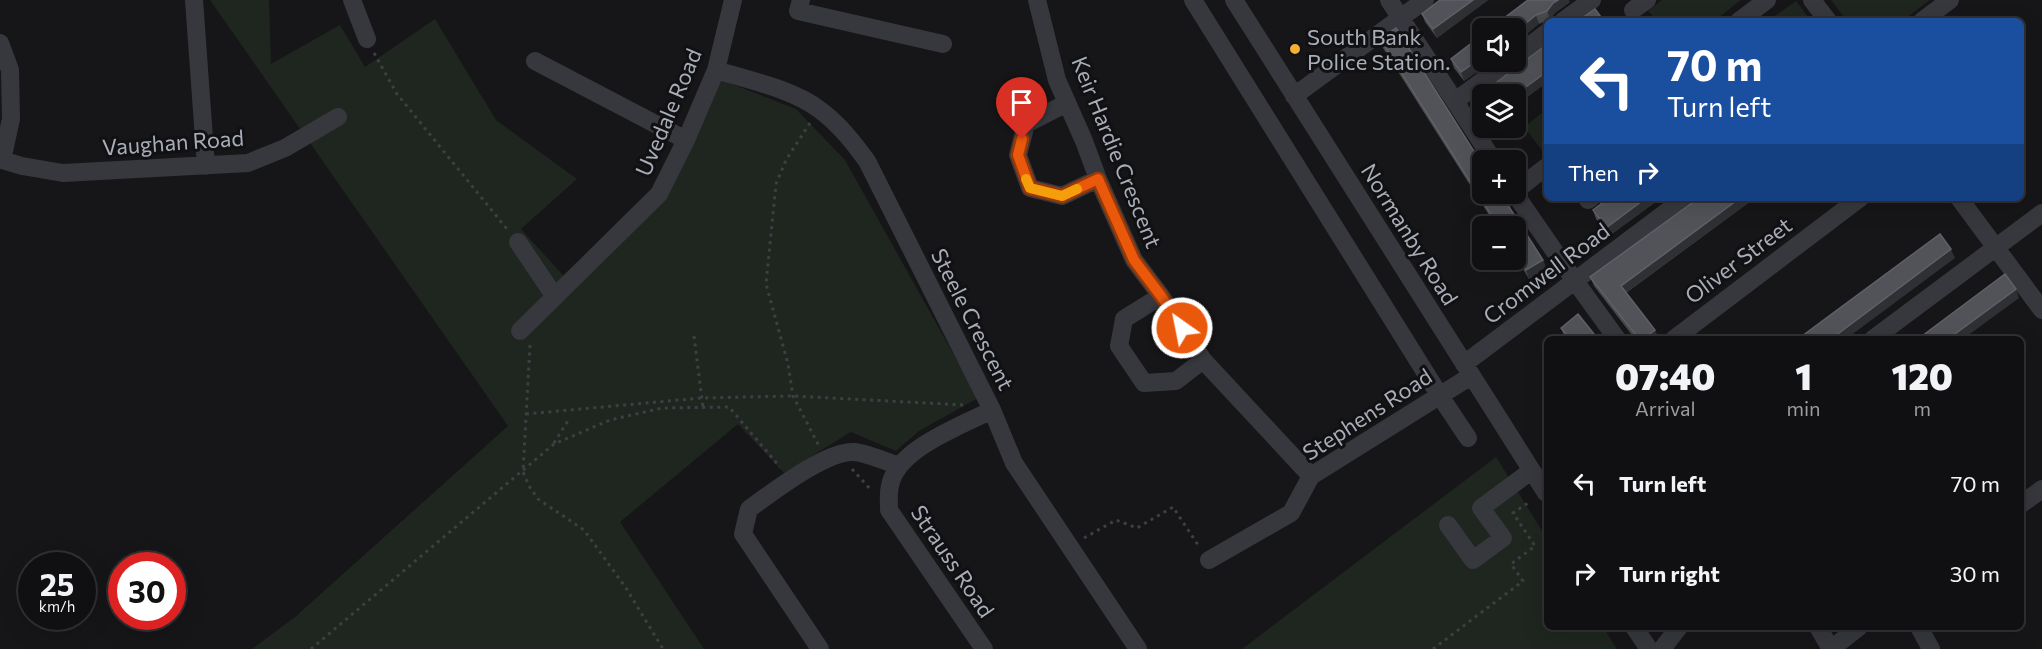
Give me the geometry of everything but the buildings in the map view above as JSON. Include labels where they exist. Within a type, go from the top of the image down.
[{"type":"street","points":[[194,0],[206,166]]},
{"type":"street","points":[[352,0],[366,39]]},
{"type":"street","name":"Uvedale Road","points":[[526,325],[659,194],[686,141],[716,70],[733,0]]},
{"type":"street","points":[[801,0],[798,10],[943,44]]},
{"type":"street","name":"Keir Hardie Crescent","points":[[1037,0],[1057,80],[1134,260],[1203,360],[1311,476]]},
{"type":"street","points":[[1193,0],[1468,438]]},
{"type":"street","name":"Normanby Road","points":[[1234,0],[1544,489]]},
{"type":"street","points":[[1389,0],[1487,150]]},
{"type":"street","points":[[1294,96],[1425,0]]},
{"type":"street","points":[[1567,18],[1592,0]]},
{"type":"street","points":[[1749,18],[1767,0]]},
{"type":"street","points":[[1812,0],[1826,18]]},
{"type":"street","points":[[1926,18],[1950,0]]},
{"type":"street","points":[[1526,48],[1544,35]]},
{"type":"street","name":"Vaughan Road","points":[[0,43],[9,70],[11,119],[2,160],[22,166],[63,173],[248,163],[285,148],[338,117]]},
{"type":"street","points":[[535,62],[686,141]]},
{"type":"street","name":"Steele Crescent","points":[[716,70],[798,97],[819,109],[843,130],[867,161],[992,410],[1014,463],[1138,649]]},
{"type":"street","points":[[1455,101],[1494,72]]},
{"type":"street","points":[[1067,103],[1026,124],[1018,155],[1030,188],[1062,196],[1098,179]]},
{"type":"street","points":[[1526,183],[1544,168]]},
{"type":"street","name":"Cromwell Road","points":[[1468,370],[1575,281],[1681,201]]},
{"type":"street","name":"Oliver Street","points":[[1678,336],[1856,201]]},
{"type":"street","points":[[1961,201],[2042,310]]},
{"type":"street","points":[[1523,204],[1615,336]]},
{"type":"street","points":[[1877,336],[2042,213]]},
{"type":"street","points":[[518,242],[555,297]]},
{"type":"street","points":[[1161,296],[1124,319],[1119,346],[1144,383],[1176,381],[1203,360]]},
{"type":"street","name":"Stephens Road","points":[[1209,560],[1291,513],[1311,476],[1440,396],[1468,370]]},
{"type":"street","points":[[820,649],[743,534],[749,509],[790,479],[827,458],[854,452],[899,466],[918,448],[992,410]]},
{"type":"street","name":"Strauss Road","points":[[899,466],[890,485],[889,510],[984,649]]},
{"type":"street","points":[[1448,525],[1473,560],[1503,538],[1481,507],[1532,471]]},
{"type":"street","points":[[2024,502],[2042,489]]},
{"type":"street","points":[[1636,630],[1649,649]]},
{"type":"street","points":[[1662,649],[1677,630]]},
{"type":"street","points":[[1821,630],[1838,647],[1856,630]]},
{"type":"street","points":[[1920,630],[1930,649]]},
{"type":"path","points":[[366,39],[397,94],[518,242]]},
{"type":"path","points":[[819,109],[786,160],[776,184],[766,284],[788,364],[793,396],[806,423],[827,458],[850,468],[889,510]]},
{"type":"path","points":[[526,325],[526,414],[523,472],[538,499],[584,530],[626,588],[663,649]]},
{"type":"path","points":[[694,336],[703,408]]},
{"type":"path","points":[[526,414],[701,398],[793,396],[956,404],[992,410]]},
{"type":"path","points":[[554,444],[610,420],[662,408],[729,407],[790,479]]},
{"type":"path","points":[[311,649],[481,504],[523,472],[554,444],[569,419]]},
{"type":"path","points":[[1433,649],[1523,581],[1511,564],[1535,546],[1513,513],[1544,493]]},
{"type":"path","points":[[1070,546],[1116,520],[1137,528],[1173,507],[1209,560]]},
{"type":"shaded area","points":[[210,0],[269,0],[271,64],[340,25],[365,67],[435,19],[496,120],[577,179],[521,229],[572,285],[666,191],[714,77],[796,109],[845,160],[978,398],[919,431],[896,451],[851,432],[784,473],[738,424],[620,522],[704,649],[252,649],[295,617],[508,426]]},
{"type":"shaded area","points":[[1662,0],[1741,0],[1718,18],[1654,18],[1648,11]]},
{"type":"shaded area","points":[[1831,0],[1930,0],[1906,18],[1845,18]]},
{"type":"shaded area","points":[[1796,1],[1809,18],[1772,18]]},
{"type":"shaded area","points":[[1544,112],[1544,153],[1526,130],[1526,125]]},
{"type":"shaded area","points":[[1496,457],[1544,534],[1544,630],[1605,630],[1617,649],[1242,649]]},
{"type":"slow traffic","points":[[1026,179],[1030,188],[1062,196],[1077,189]]},
{"type":"place","name":"South Bank Police Station.","points":[[1295,49]]},
{"type":"route","points":[[1022,139],[1018,155],[1030,188],[1062,196],[1098,179],[1134,260],[1182,328]]}]
